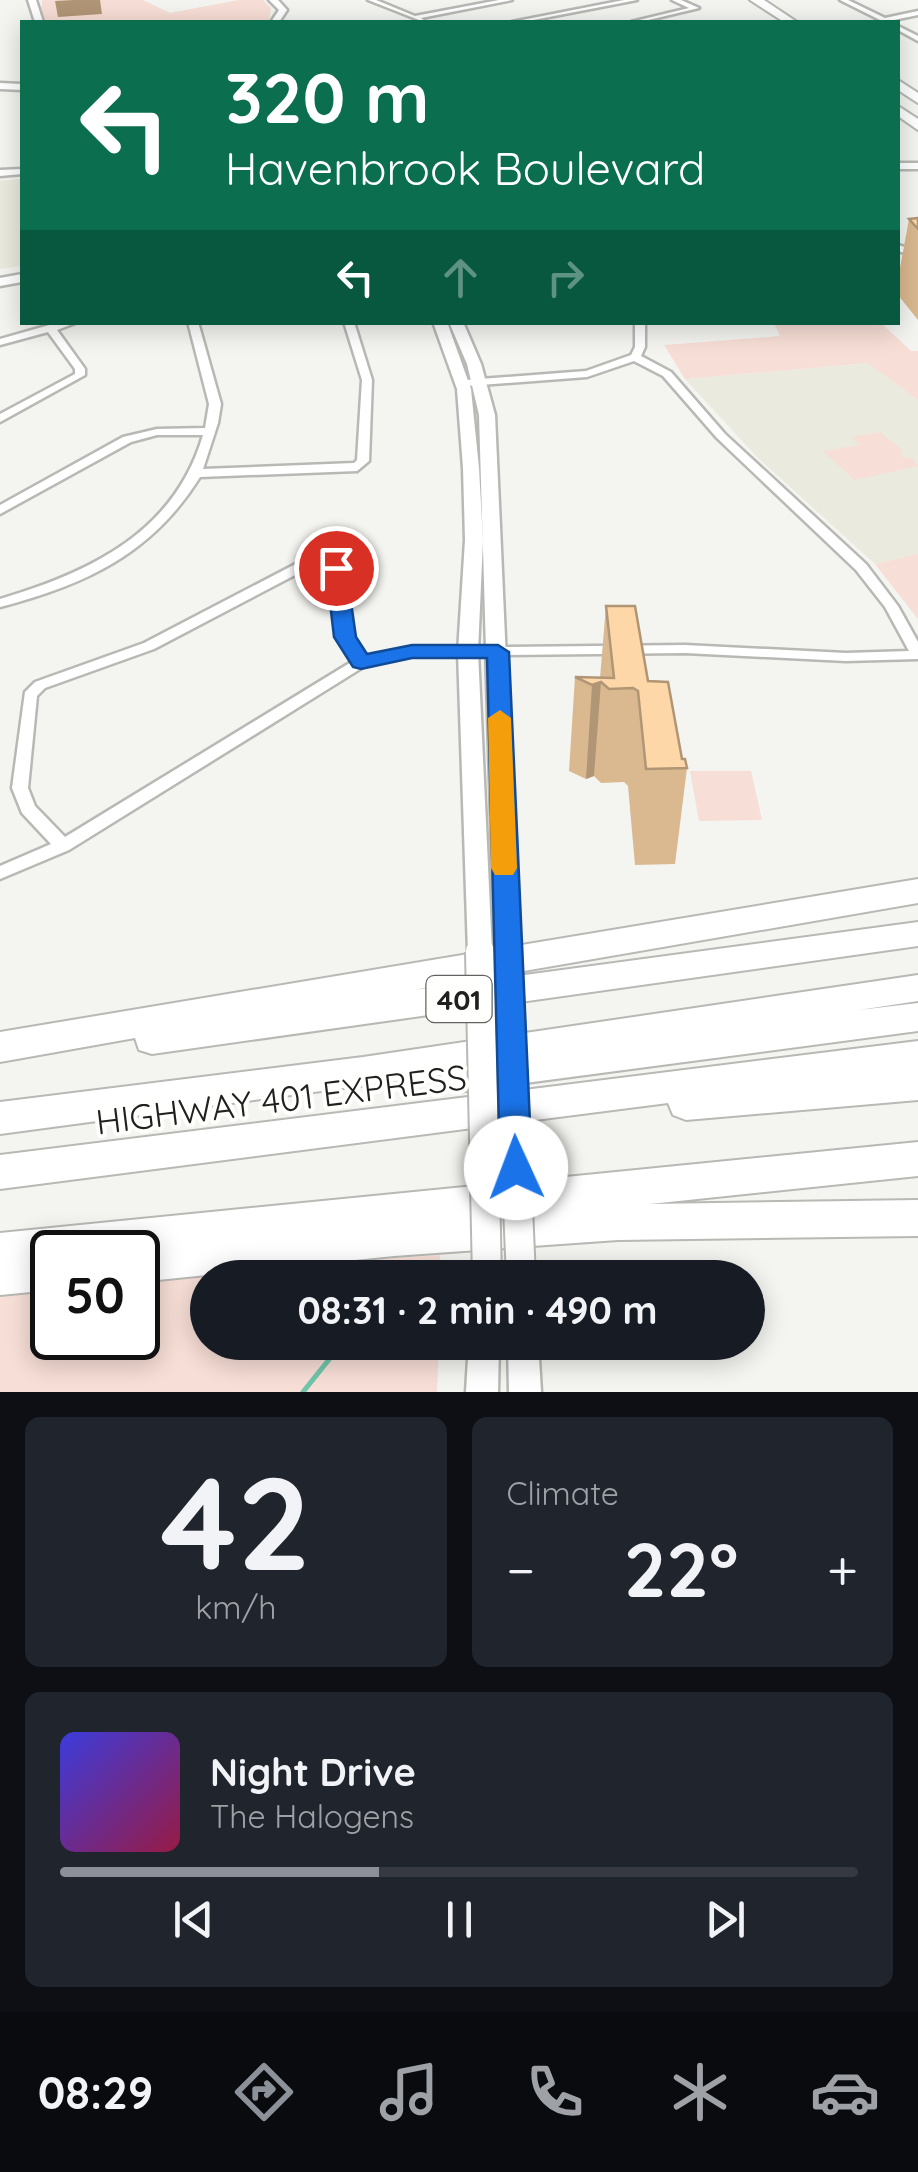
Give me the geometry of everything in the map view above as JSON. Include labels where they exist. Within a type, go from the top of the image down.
[{"type":"highway","points":[[740,0],[769,20]]},
{"type":"highway","points":[[781,0],[792,19]]},
{"type":"highway","points":[[760,3],[792,19]]},
{"type":"highway","points":[[0,1047],[918,891]]},
{"type":"highway","points":[[534,989],[826,931],[918,920]]},
{"type":"highway","name":"401","points":[[0,1060],[918,934]]},
{"type":"highway","points":[[0,1118],[363,1072],[918,988]]},
{"type":"highway","name":"HIGHWAY 401 EXPRESS","points":[[0,1134],[918,1017]]},
{"type":"highway","name":"HIGHWAY 401 EXPRESS","points":[[0,1172],[918,1056]]},
{"type":"highway","points":[[0,1188],[656,1107],[918,1085]]},
{"type":"highway","points":[[0,1252],[918,1159]]},
{"type":"highway","points":[[160,1261],[394,1238],[918,1205]]},
{"type":"highway","points":[[714,1220],[918,1218]]},
{"type":"highway","points":[[0,1276],[30,1273]]},
{"type":"main road","points":[[273,0],[283,10],[276,20]]},
{"type":"main road","points":[[442,325],[487,415],[498,652],[487,1260]]},
{"type":"main road","points":[[457,325],[471,383],[474,540],[468,652],[519,1260]]},
{"type":"main road","points":[[482,1392],[483,1360]]},
{"type":"main road","points":[[524,1360],[525,1392]]},
{"type":"street","points":[[374,1],[392,0]]},
{"type":"street","points":[[414,18],[510,0]]},
{"type":"street","points":[[600,0],[616,3]]},
{"type":"street","points":[[526,20],[634,0]]},
{"type":"street","points":[[643,20],[696,8],[675,0]]},
{"type":"street","points":[[843,0],[884,20]]},
{"type":"street","points":[[889,20],[918,9],[909,0]]},
{"type":"street","points":[[374,1],[420,20]]},
{"type":"street","points":[[542,17],[550,20]]},
{"type":"street","points":[[0,342],[62,325]]},
{"type":"street","points":[[0,603],[44,590],[124,550],[166,518],[199,473],[215,406],[194,325]]},
{"type":"street","points":[[199,473],[357,467],[363,460],[367,380],[350,325]]},
{"type":"street","points":[[471,383],[587,374],[634,357],[640,347],[640,325]]},
{"type":"street","points":[[0,419],[80,375],[80,369],[50,328]]},
{"type":"street","points":[[0,872],[63,846],[361,662],[412,652],[684,649],[816,656],[918,655],[890,606],[861,567],[721,436],[667,374],[634,357]]},
{"type":"street","points":[[0,510],[127,439],[157,432],[210,431]]},
{"type":"street","points":[[63,846],[28,809],[20,788],[30,695],[40,684],[149,646],[314,560],[329,562],[336,568],[345,637],[361,662]]},
{"type":"shaded area","points":[[42,0],[143,0],[170,13],[239,0],[263,0],[271,8],[269,20],[41,18]]},
{"type":"shaded area","points":[[20,179],[20,266],[0,269],[0,181]]},
{"type":"shaded area","points":[[775,325],[883,325],[911,351],[918,351],[918,400],[868,363],[685,379],[664,345],[780,336]]},
{"type":"shaded area","points":[[869,363],[918,400],[918,554],[875,564],[757,457],[685,379]]},
{"type":"shaded area","points":[[880,432],[902,450],[903,459],[911,457],[918,466],[855,480],[823,451],[859,445],[852,437]]},
{"type":"shaded area","points":[[918,554],[918,619],[875,564]]},
{"type":"shaded area","points":[[690,771],[751,771],[762,820],[699,821]]},
{"type":"shaded area","points":[[440,1255],[440,1260],[364,1260]]},
{"type":"shaded area","points":[[190,1272],[190,1360],[438,1360],[437,1392],[0,1392],[0,1289],[30,1286],[30,1360],[160,1360],[160,1274]]},
{"type":"building","points":[[606,606],[635,606],[648,681],[668,682],[687,768],[646,769],[638,691],[609,689],[601,682],[592,685],[575,677],[614,678]]},
{"type":"waterway","points":[[303,1392],[329,1360]]},
{"type":"slow traffic","points":[[500,718],[504,868]]},
{"type":"route","points":[[336,568],[345,637],[361,662],[412,652],[498,652],[516,1168]]}]
